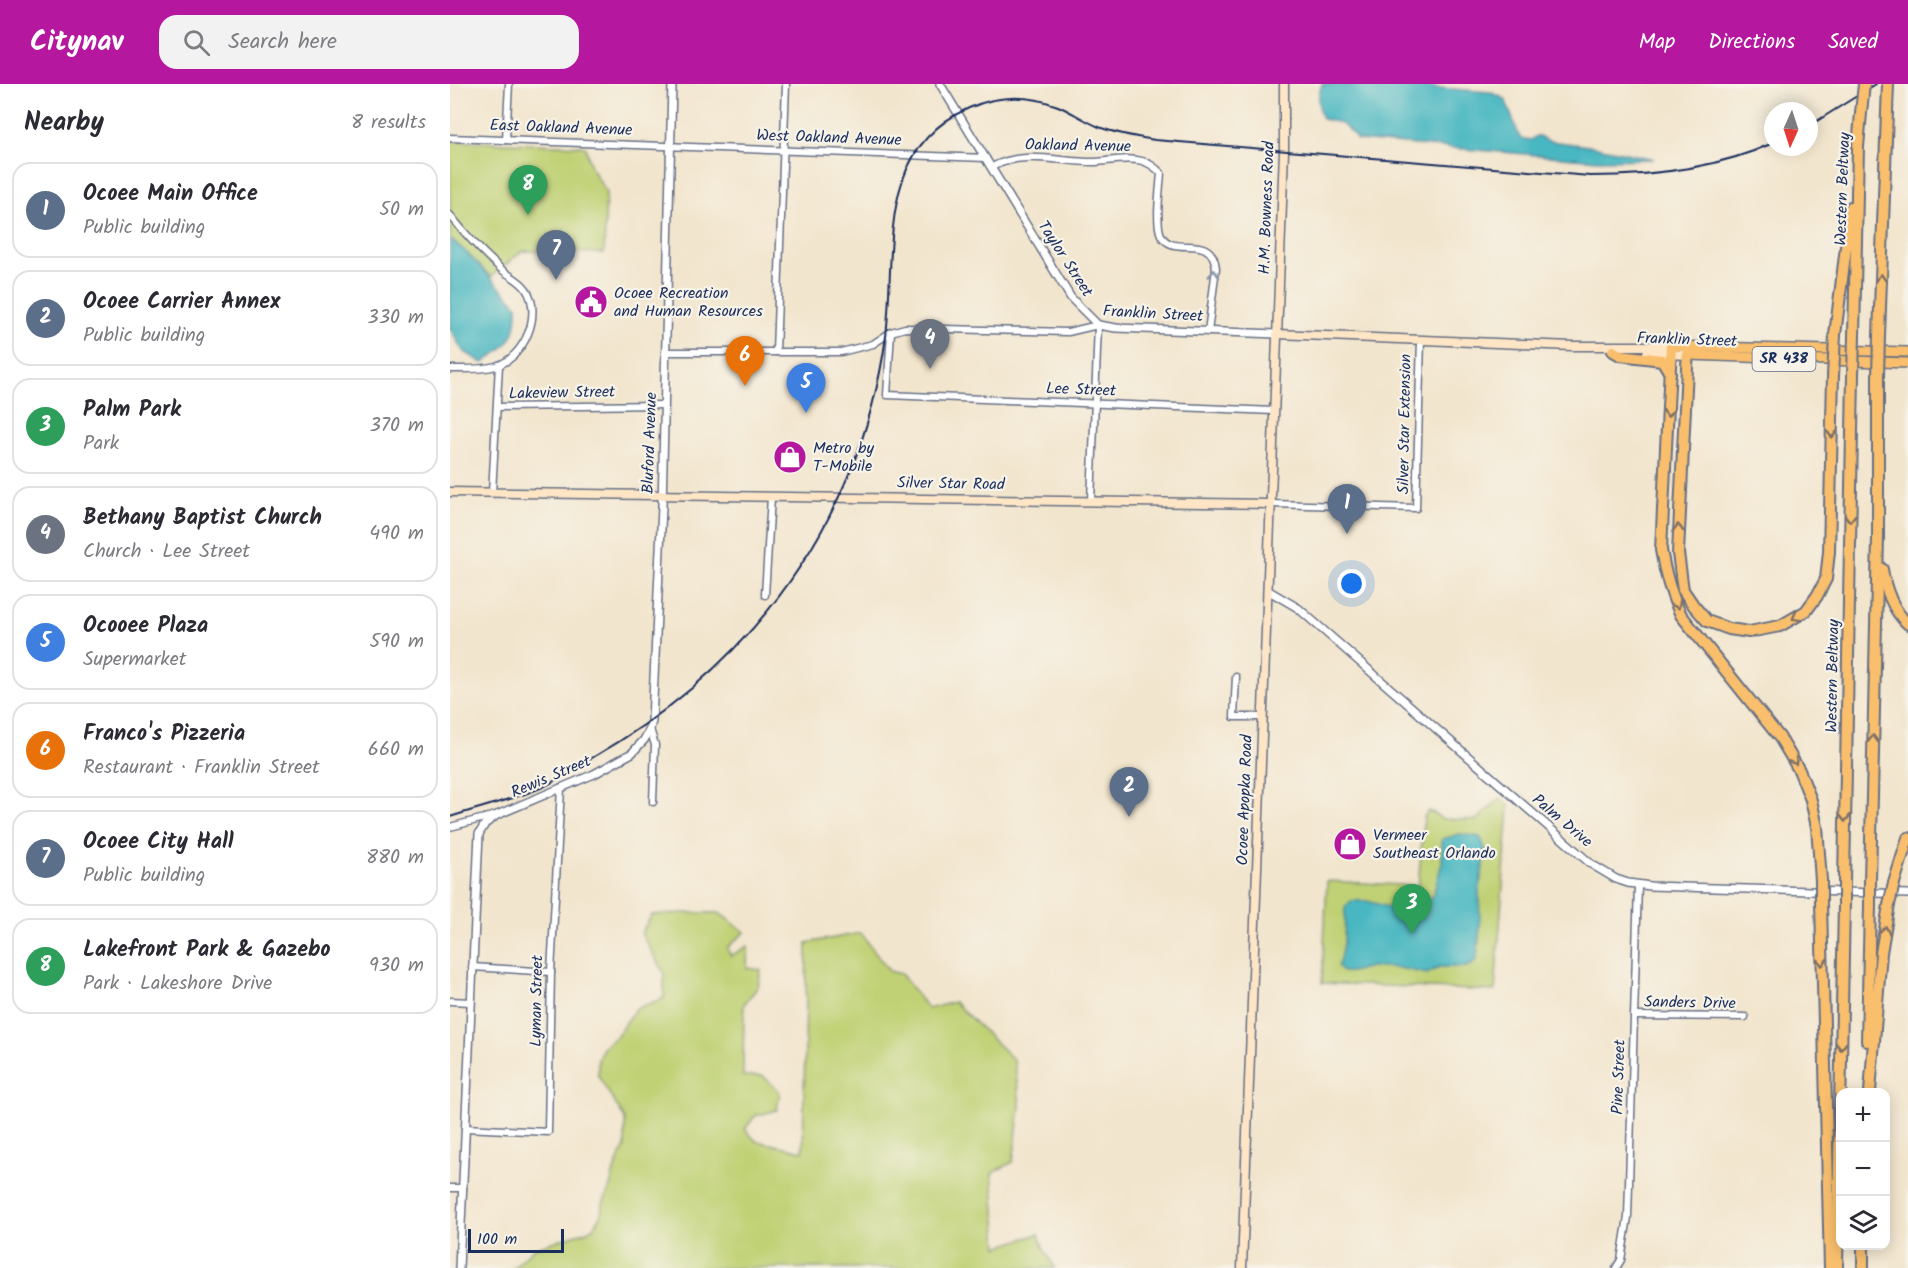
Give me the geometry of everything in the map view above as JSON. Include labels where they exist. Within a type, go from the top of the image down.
[{"type":"highway","name":"Western Beltway","points":[[1837,1268],[1858,147],[1864,84]]},
{"type":"highway","points":[[1868,1088],[1878,538],[1878,377],[1888,84]]},
{"type":"highway","points":[[1688,351],[1678,552],[1683,590],[1707,621],[1729,629],[1749,632],[1780,626],[1806,611],[1826,579],[1829,552],[1835,335],[1858,147]]},
{"type":"highway","points":[[1671,350],[1661,550],[1671,594],[1681,615],[1780,738],[1799,770],[1811,800],[1817,827],[1821,880],[1830,1268]]},
{"type":"highway","points":[[1613,351],[1620,355],[1662,360],[1671,375]]},
{"type":"highway","points":[[1878,538],[1884,580],[1893,605],[1908,624]]},
{"type":"highway","points":[[1868,1088],[1881,953],[1889,904],[1908,838]]},
{"type":"highway","points":[[1863,1250],[1863,1268]]},
{"type":"main road","name":"H.M. Bowness Road","points":[[1277,334],[1284,151],[1284,84]]},
{"type":"main road","name":"Franklin Street","points":[[1277,334],[1880,357],[1908,363]]},
{"type":"main road","name":"Ocoee Apopka Road","points":[[1242,1268],[1277,334]]},
{"type":"main road","name":"Franklin Street","points":[[1572,345],[1613,351],[1671,350]]},
{"type":"main road","name":"Franklin Street","points":[[1880,357],[1908,352]]},
{"type":"main road","name":"Silver Star Road","points":[[450,492],[1271,504]]},
{"type":"street","points":[[506,140],[508,84]]},
{"type":"street","name":"Bluford Avenue","points":[[653,802],[655,745],[650,729],[662,496],[672,84]]},
{"type":"street","points":[[776,352],[786,84]]},
{"type":"street","name":"Taylor Street","points":[[940,84],[1071,297],[1098,325]]},
{"type":"street","name":"East Oakland Avenue","points":[[450,138],[671,146]]},
{"type":"street","name":"West Oakland Avenue","points":[[671,146],[986,158]]},
{"type":"street","name":"Oakland Avenue","points":[[992,167],[1012,159],[1028,157],[1073,161],[1140,160],[1153,165],[1161,173],[1159,227],[1164,239],[1173,244],[1206,248],[1212,252],[1215,259],[1216,268],[1208,332]]},
{"type":"street","points":[[450,215],[459,227],[502,269],[526,289],[533,306],[532,320],[524,342],[513,355],[499,365],[450,369]]},
{"type":"street","points":[[1091,501],[1098,325]]},
{"type":"street","name":"Franklin Street","points":[[666,352],[841,352],[873,344],[898,329],[914,327],[1068,332],[1098,325],[1116,328],[1277,334]]},
{"type":"street","name":"Lee Street","points":[[891,332],[887,395],[1274,411]]},
{"type":"street","name":"Silver Star Extension","points":[[1416,508],[1421,340]]},
{"type":"street","points":[[492,493],[499,365]]},
{"type":"street","name":"Lakeview Street","points":[[497,407],[664,405]]},
{"type":"street","points":[[765,596],[771,497]]},
{"type":"street","name":"Silver Star Road","points":[[1271,504],[1416,508]]},
{"type":"street","name":"Palm Drive","points":[[1269,591],[1298,608],[1591,864],[1616,879],[1638,885],[1908,894]]},
{"type":"street","points":[[1236,677],[1234,717],[1263,717]]},
{"type":"street","name":"Rewis Street","points":[[450,827],[496,815],[594,774],[632,753],[650,729]]},
{"type":"street","name":"Lyman Street","points":[[465,1128],[548,1132],[551,972],[561,788]]},
{"type":"street","points":[[459,1268],[479,834],[485,824],[496,815]]},
{"type":"street","name":"Pine Street","points":[[1616,1268],[1624,1248],[1628,1217],[1638,885]]},
{"type":"street","points":[[472,966],[551,972]]},
{"type":"street","points":[[450,1001],[471,1002]]},
{"type":"street","name":"Sanders Drive","points":[[1634,1016],[1745,1017]]},
{"type":"street","points":[[450,1188],[463,1188]]},
{"type":"green space","points":[[450,141],[585,146],[591,167],[606,192],[604,253],[522,251],[491,277],[450,238]]},
{"type":"green space","points":[[1500,798],[1509,806],[1495,991],[1322,983],[1327,881],[1418,886],[1424,817],[1428,811],[1442,819],[1477,820]]},
{"type":"green space","points":[[719,913],[745,932],[727,948],[731,956],[748,946],[747,968],[761,970],[758,987],[744,1004],[743,1076],[763,1076],[780,1092],[777,1110],[755,1116],[745,1129],[756,1141],[803,1151],[807,943],[861,933],[889,971],[901,974],[928,1009],[954,1002],[1014,1060],[1020,1105],[1013,1162],[992,1173],[998,1247],[1039,1234],[1043,1247],[1055,1268],[513,1268],[534,1248],[587,1231],[594,1227],[601,1216],[602,1206],[615,1168],[625,1146],[625,1119],[598,1076],[598,1059],[604,1046],[616,1037],[635,1009],[664,998],[664,973],[641,933],[652,915]]},
{"type":"water","points":[[1322,84],[1390,84],[1490,92],[1505,99],[1520,138],[1531,140],[1536,136],[1550,141],[1597,147],[1654,159],[1598,160],[1357,140],[1342,125],[1322,119],[1318,102]]},
{"type":"water","points":[[450,238],[517,305],[516,326],[510,340],[483,363],[463,351],[450,329]]},
{"type":"water","points":[[1460,834],[1480,837],[1486,851],[1479,888],[1480,927],[1477,958],[1473,964],[1466,967],[1439,967],[1427,974],[1387,967],[1370,967],[1342,972],[1338,967],[1344,942],[1345,907],[1351,901],[1367,901],[1388,907],[1425,902],[1433,895],[1442,863],[1442,839]]},
{"type":"railway","points":[[1818,120],[1876,84]]},
{"type":"railway","points":[[450,817],[543,787],[634,732],[711,672],[775,601],[803,562],[828,519],[856,457],[867,423],[886,336],[892,238],[896,206],[904,176],[918,149],[939,126],[969,108],[1002,99],[1025,98],[1058,106],[1106,129],[1155,140],[1590,176],[1683,169],[1729,159],[1764,147]]},
{"type":"place","name":"Lakefront Park & Gazebo","points":[[528,215]]},
{"type":"place","name":"Ocoee City Hall","points":[[556,280]]},
{"type":"place","name":"Ocoee Recreation and Human Resources","points":[[591,302]]},
{"type":"place","name":"Bethany Baptist Church","points":[[930,369]]},
{"type":"place","name":"Franco's Pizzeria","points":[[745,386]]},
{"type":"place","name":"Ocooee Plaza","points":[[806,413]]},
{"type":"place","name":"Metro by T-Mobile","points":[[790,457]]},
{"type":"place","name":"Ocoee Main Office","points":[[1347,534]]},
{"type":"place","name":"Ocoee Carrier Annex","points":[[1129,817]]},
{"type":"place","name":"Vermeer Southeast Orlando","points":[[1350,844]]},
{"type":"place","name":"Palm Park","points":[[1412,934]]}]
